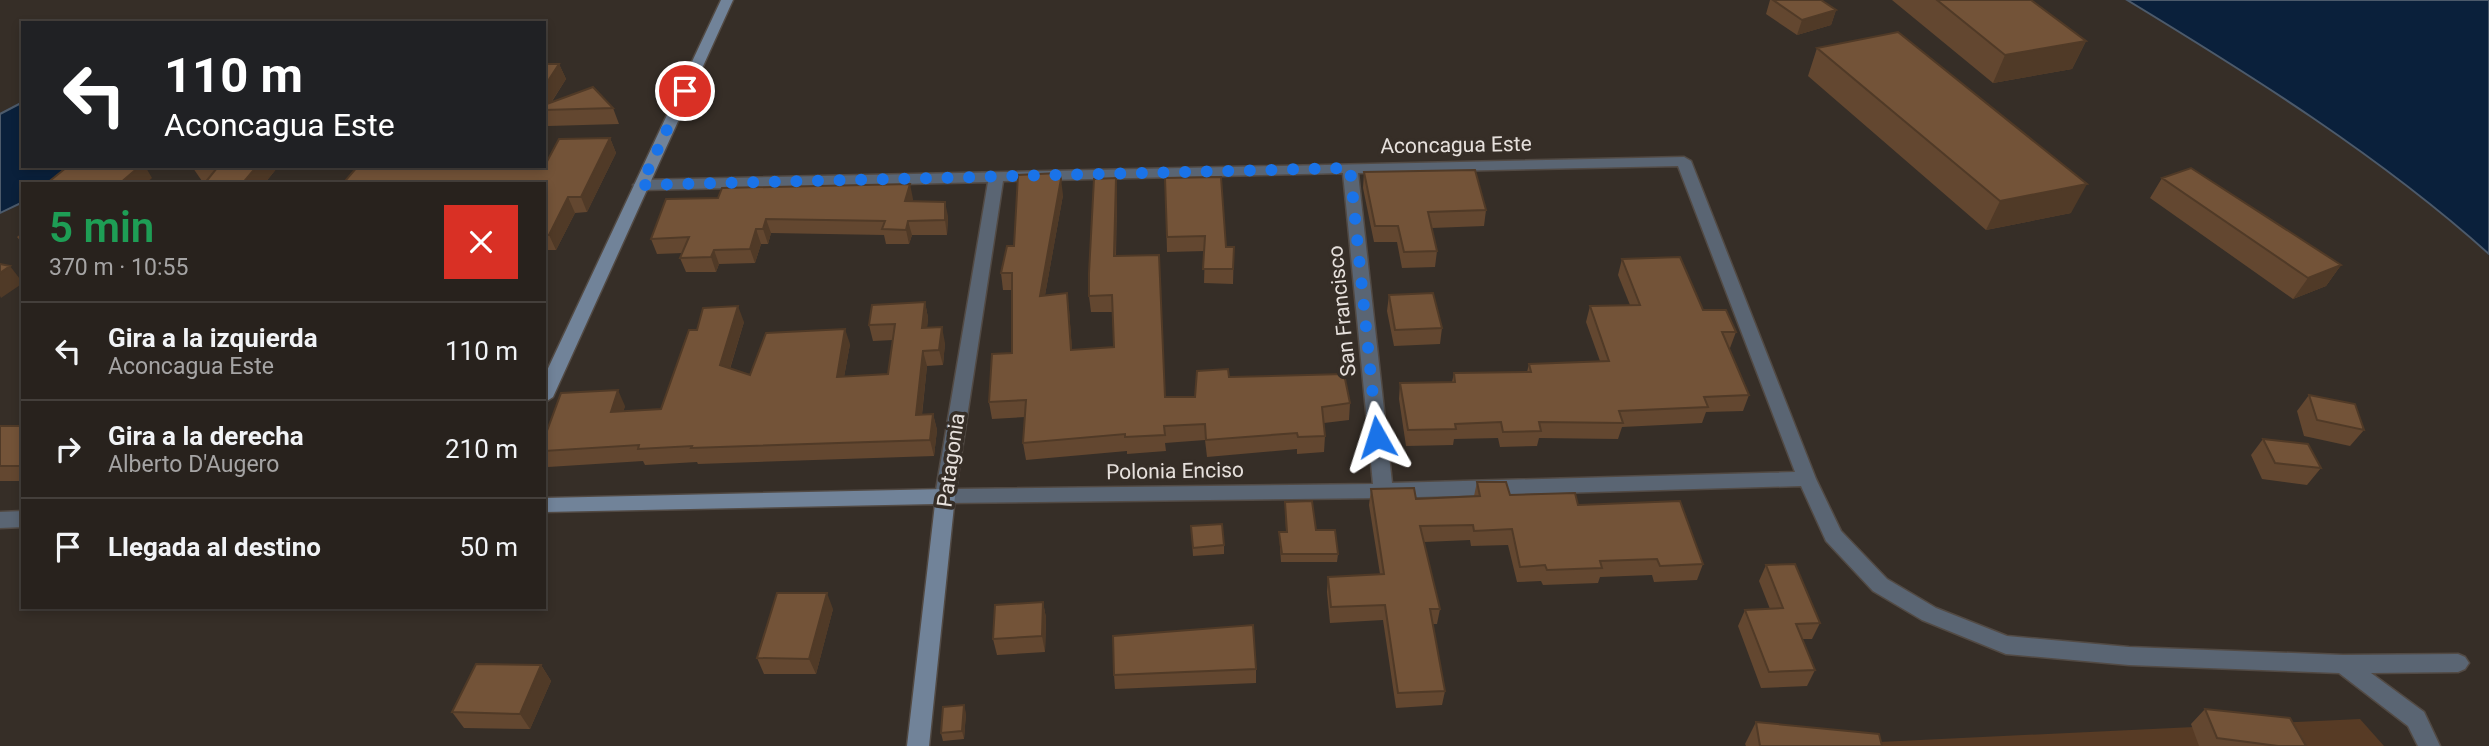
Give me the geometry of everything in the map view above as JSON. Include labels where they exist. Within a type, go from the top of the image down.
[{"type":"main road","points":[[546,393],[727,0]]},
{"type":"main road","name":"Polonia Enciso","points":[[546,505],[945,496]]},
{"type":"main road","name":"Patagonia","points":[[918,746],[945,496]]},
{"type":"street","name":"Aconcagua Este","points":[[641,185],[1684,161],[1807,479]]},
{"type":"street","name":"San Francisco","points":[[1350,168],[1383,491]]},
{"type":"street","name":"Patagonia","points":[[945,496],[996,176]]},
{"type":"street","name":"Polonia Enciso","points":[[945,496],[1383,491],[1807,479]]},
{"type":"street","points":[[1807,479],[1833,536],[1880,584],[1929,614],[2006,645],[2129,656],[2343,664],[2458,663]]},
{"type":"street","points":[[0,520],[21,519]]},
{"type":"street","points":[[2343,664],[2416,719],[2430,746]]},
{"type":"shaded area","points":[[2360,719],[2384,746],[1796,746]]},
{"type":"water","points":[[2127,0],[2489,0],[2489,254],[2360,151],[2268,88]]},
{"type":"water","points":[[21,103],[21,168],[92,168],[65,182],[21,182],[21,203],[0,213],[0,114]]},
{"type":"building","points":[[1773,0],[1821,0],[1836,10],[1802,20]]},
{"type":"building","points":[[1937,0],[2031,0],[2086,41],[2005,55]]},
{"type":"building","points":[[1898,32],[2087,184],[2000,201],[1817,48]]},
{"type":"building","points":[[546,64],[559,64],[546,84]]},
{"type":"building","points":[[593,87],[613,108],[546,110],[546,104]]},
{"type":"building","points":[[610,138],[581,197],[568,197],[549,235],[546,235],[546,182],[345,181],[356,168],[546,168],[559,139]]},
{"type":"building","points":[[66,168],[138,168],[121,182],[48,182]]},
{"type":"building","points":[[217,168],[255,168],[244,182],[206,182]]},
{"type":"building","points":[[2191,168],[2341,265],[2308,278],[2162,178]]},
{"type":"building","points":[[1475,170],[1486,210],[1428,212],[1437,251],[1404,252],[1398,226],[1375,226],[1364,172]]},
{"type":"building","points":[[1059,173],[1061,179],[1040,296],[1067,293],[1071,350],[1114,347],[1112,295],[1089,296],[1089,273],[1094,179],[1116,178],[1114,256],[1159,255],[1165,397],[1195,397],[1197,371],[1228,369],[1229,377],[1344,374],[1350,403],[1322,407],[1325,436],[1298,437],[1297,433],[1206,440],[1205,424],[1164,426],[1165,435],[1125,437],[1125,434],[1023,443],[1026,400],[989,402],[992,354],[1012,353],[1012,273],[1001,273],[1007,246],[1014,246],[1018,175]]},
{"type":"building","points":[[1221,177],[1226,247],[1234,247],[1233,269],[1203,269],[1205,236],[1167,237],[1165,178]]},
{"type":"building","points":[[910,184],[905,201],[945,202],[945,220],[908,221],[906,230],[882,229],[885,221],[766,219],[763,229],[756,229],[750,249],[714,250],[711,257],[680,258],[689,237],[651,239],[666,199],[718,198],[722,188]]},
{"type":"building","points":[[1680,257],[1703,310],[1726,310],[1736,332],[1722,332],[1749,395],[1704,397],[1708,407],[1619,411],[1623,423],[1539,422],[1541,431],[1503,432],[1501,422],[1455,424],[1456,429],[1408,430],[1400,383],[1455,382],[1454,373],[1531,372],[1529,364],[1609,361],[1590,306],[1640,305],[1622,259]]},
{"type":"building","points":[[0,264],[10,266],[0,273]]},
{"type":"building","points":[[1433,293],[1442,328],[1395,330],[1389,295]]},
{"type":"building","points":[[925,302],[922,328],[942,327],[939,350],[923,351],[916,415],[933,414],[930,440],[638,449],[639,445],[546,451],[546,434],[561,393],[618,390],[611,412],[661,409],[689,330],[697,330],[703,308],[738,306],[720,365],[750,375],[766,333],[845,329],[837,377],[888,374],[895,324],[869,325],[872,305]]},
{"type":"building","points":[[2309,395],[2355,404],[2364,430],[2317,420]]},
{"type":"building","points":[[0,426],[21,426],[21,466],[0,466]]},
{"type":"building","points":[[2263,439],[2308,444],[2321,468],[2275,463]]},
{"type":"building","points":[[1477,482],[1506,482],[1510,495],[1575,493],[1578,505],[1680,501],[1703,564],[1660,566],[1657,559],[1600,561],[1602,568],[1547,570],[1545,565],[1520,567],[1512,529],[1474,531],[1473,525],[1420,526],[1440,609],[1430,609],[1445,691],[1398,693],[1385,605],[1331,607],[1328,577],[1384,574],[1371,489],[1414,488],[1416,499],[1480,496]]},
{"type":"building","points":[[1312,501],[1316,530],[1335,530],[1338,554],[1282,554],[1279,532],[1287,532],[1285,502]]},
{"type":"building","points":[[1222,524],[1224,545],[1193,548],[1191,526]]},
{"type":"building","points":[[1795,564],[1820,623],[1796,624],[1815,670],[1769,672],[1745,610],[1783,608],[1766,565]]},
{"type":"building","points":[[777,593],[827,593],[809,659],[757,658]]},
{"type":"building","points":[[1043,602],[1042,636],[993,639],[995,605]]},
{"type":"building","points":[[1253,625],[1256,669],[1114,675],[1113,636]]},
{"type":"building","points":[[476,664],[541,665],[520,714],[452,712]]},
{"type":"building","points":[[964,705],[962,731],[941,733],[943,707]]},
{"type":"building","points":[[2205,709],[2290,718],[2306,746],[2278,746],[2217,738]]},
{"type":"building","points":[[1756,722],[1879,734],[1882,746],[1760,746]]},
{"type":"route","points":[[685,91],[641,185],[1350,168],[1377,437]]}]
